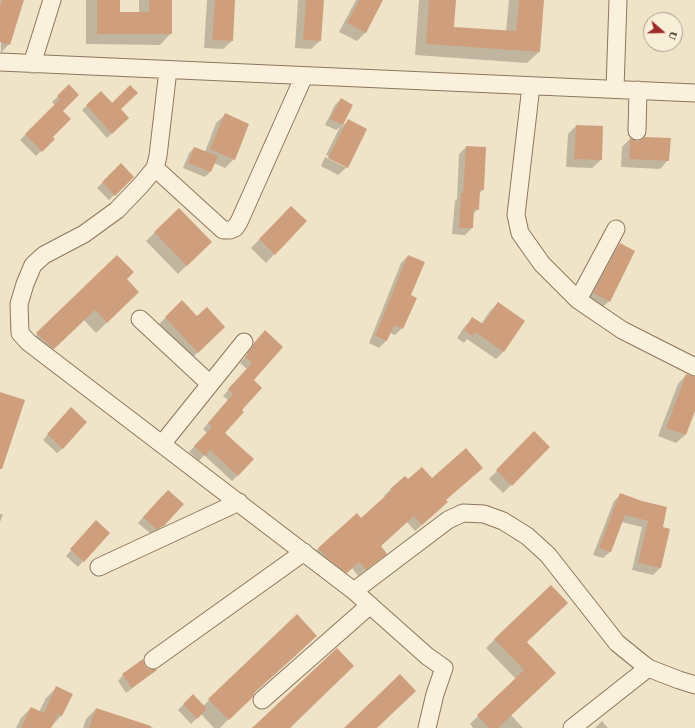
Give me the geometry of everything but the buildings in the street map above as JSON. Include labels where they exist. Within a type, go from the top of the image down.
[{"type":"lane","points":[[32,64],[52,0]]},
{"type":"lane","points":[[615,89],[618,0]]},
{"type":"lane","points":[[0,62],[695,92]]},
{"type":"lane","points":[[168,70],[158,156],[155,168],[117,210],[84,234],[44,255],[33,265],[19,304],[20,333],[28,342],[354,591],[427,656],[444,668],[433,700],[428,728]]},
{"type":"lane","points":[[155,168],[223,230],[236,228],[304,76]]},
{"type":"lane","points":[[531,86],[517,205],[517,222],[520,233],[542,264],[578,300],[622,330],[695,367]]},
{"type":"lane","points":[[637,131],[638,90]]},
{"type":"lane","points":[[578,300],[616,230]]},
{"type":"lane","points":[[140,319],[210,384]]},
{"type":"lane","points":[[162,444],[244,342]]},
{"type":"lane","points":[[99,567],[238,502]]},
{"type":"lane","points":[[354,591],[448,520],[463,512],[484,514],[503,521],[521,532],[542,550],[617,643],[648,668],[695,685]]},
{"type":"lane","points":[[153,660],[304,552]]},
{"type":"lane","points":[[262,700],[370,605]]},
{"type":"lane","points":[[572,728],[648,668]]}]
